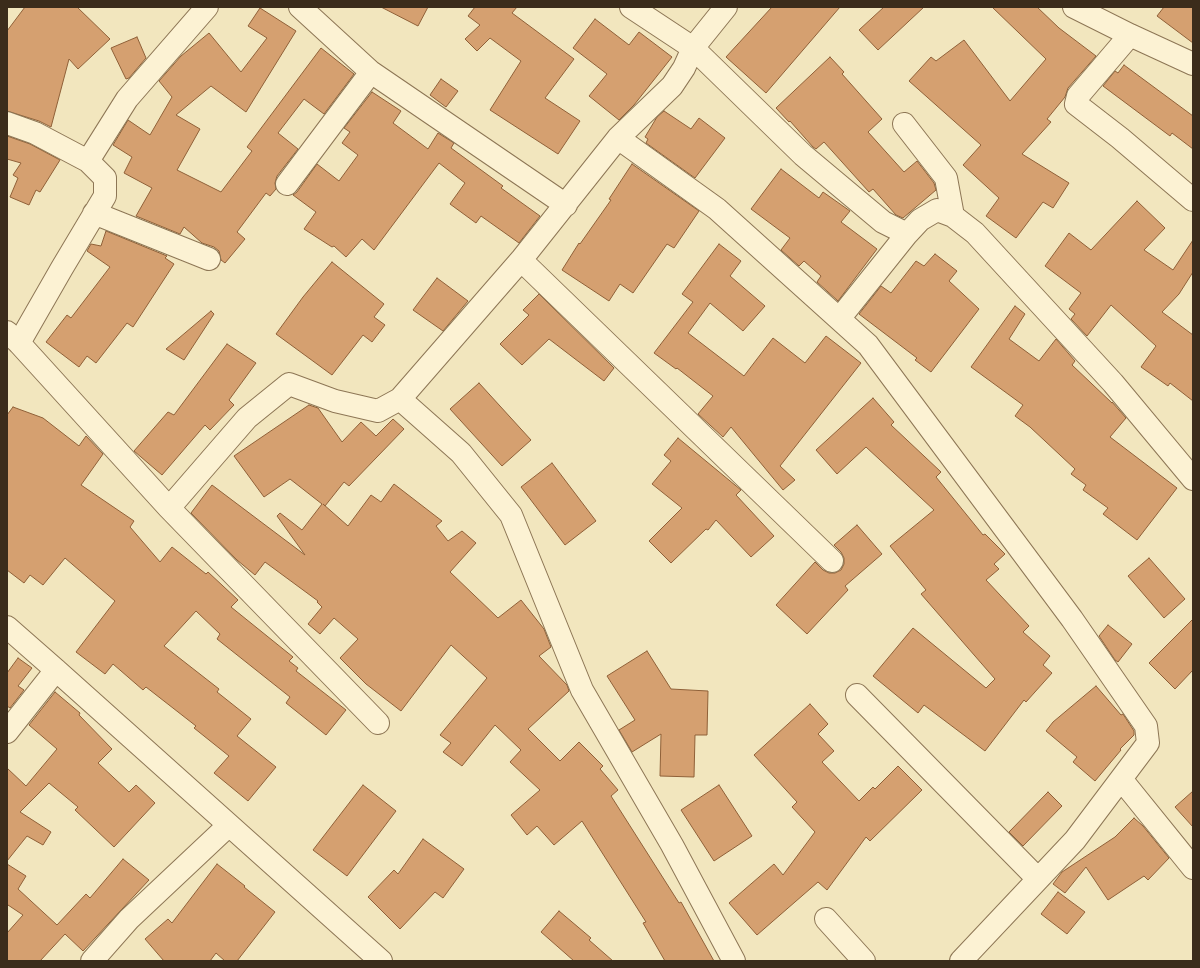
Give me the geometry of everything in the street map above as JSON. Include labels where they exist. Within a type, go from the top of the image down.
[{"type":"street","points":[[88,161],[127,99],[207,7]]},
{"type":"street","points":[[300,7],[371,72],[566,205]]},
{"type":"street","points":[[631,7],[693,48],[803,155],[883,222],[907,234]]},
{"type":"street","points":[[169,508],[247,418],[289,384],[335,401],[378,411],[400,399],[521,260],[618,138],[672,86],[684,68],[693,48],[726,7]]},
{"type":"street","points":[[1074,7],[1193,64]]},
{"type":"street","points":[[1130,35],[1078,96],[1076,104],[1120,138],[1193,200]]},
{"type":"street","points":[[287,184],[371,72]]},
{"type":"street","points":[[7,123],[35,133],[88,161],[105,178],[106,196],[13,338],[169,508],[378,723]]},
{"type":"street","points":[[904,124],[946,178],[953,216]]},
{"type":"street","points":[[618,138],[717,209],[868,345],[1072,619],[1146,726],[1148,743],[1075,840],[962,961]]},
{"type":"street","points":[[839,319],[920,220],[937,210],[953,216],[975,233],[1113,383],[1193,479]]},
{"type":"street","points":[[94,213],[209,259]]},
{"type":"street","points":[[521,260],[832,561]]},
{"type":"street","points":[[400,399],[461,453],[511,515],[582,690],[672,845],[734,961]]},
{"type":"street","points":[[7,627],[381,961]]},
{"type":"street","points":[[7,732],[56,670]]},
{"type":"street","points":[[857,695],[1038,879]]},
{"type":"street","points":[[1121,779],[1193,868]]},
{"type":"street","points":[[92,961],[129,919],[229,825]]},
{"type":"street","points":[[826,919],[864,961]]},
{"type":"building","points":[[25,7],[77,7],[110,39],[78,69],[69,59],[51,127],[39,121],[7,111],[7,31]]},
{"type":"building","points":[[381,7],[428,7],[418,26]]},
{"type":"building","points":[[475,7],[517,7],[512,13],[574,59],[545,98],[580,121],[558,154],[490,110],[521,61],[490,38],[477,51],[465,39],[480,25],[468,16]]},
{"type":"building","points":[[772,7],[840,7],[766,93],[726,57]]},
{"type":"building","points":[[884,7],[924,7],[878,50],[859,30]]},
{"type":"building","points":[[992,7],[1037,7],[1059,28],[1096,56],[1068,88],[1065,97],[1047,119],[1051,122],[1022,154],[1069,183],[1053,208],[1043,202],[1016,238],[986,216],[999,198],[963,165],[981,145],[909,81],[931,57],[936,61],[964,40],[1010,101],[1046,59]]},
{"type":"building","points":[[1164,7],[1193,7],[1193,43],[1157,16]]},
{"type":"building","points":[[260,8],[296,31],[246,112],[211,86],[176,115],[200,129],[177,170],[221,192],[252,151],[247,147],[321,48],[354,74],[324,114],[304,99],[278,133],[298,149],[277,176],[275,183],[276,189],[270,196],[266,193],[237,232],[245,239],[225,263],[221,260],[219,251],[214,247],[202,243],[184,227],[180,234],[136,216],[152,188],[124,173],[132,157],[113,145],[128,120],[150,135],[172,97],[159,81],[181,56],[209,33],[241,72],[267,38],[248,26]]},
{"type":"building","points":[[595,19],[629,45],[639,32],[672,57],[634,105],[619,120],[589,96],[607,74],[573,48]]},
{"type":"building","points":[[137,37],[146,58],[129,78],[126,79],[111,48]]},
{"type":"building","points":[[830,57],[844,72],[842,74],[882,119],[868,132],[904,172],[917,161],[934,183],[936,190],[903,218],[896,215],[873,189],[869,192],[824,142],[816,149],[813,147],[790,121],[789,122],[776,108]]},
{"type":"building","points":[[1124,65],[1193,116],[1193,149],[1172,133],[1170,136],[1103,86],[1115,71],[1118,73]]},
{"type":"building","points":[[441,79],[458,91],[446,107],[430,95]]},
{"type":"building","points":[[372,92],[401,111],[393,123],[428,149],[438,133],[454,143],[451,148],[503,186],[501,188],[540,216],[519,243],[481,216],[476,223],[450,204],[465,183],[439,163],[374,250],[362,239],[346,257],[334,246],[332,247],[304,229],[316,212],[293,195],[297,192],[317,164],[339,181],[358,155],[342,143],[350,132],[344,128]]},
{"type":"building","points":[[664,111],[691,129],[699,118],[725,138],[695,178],[646,143],[648,139],[645,137],[657,117]]},
{"type":"building","points":[[7,136],[30,144],[60,160],[40,192],[36,190],[29,205],[10,197],[18,178],[13,175],[21,163],[7,159]]},
{"type":"building","points":[[632,164],[699,211],[674,248],[667,244],[633,293],[620,284],[609,301],[562,270],[579,243],[580,244],[611,200],[609,199]]},
{"type":"building","points":[[781,169],[819,198],[823,192],[850,211],[841,222],[877,249],[838,301],[817,282],[821,276],[804,261],[799,266],[781,250],[790,238],[751,209]]},
{"type":"building","points":[[1137,201],[1165,228],[1144,250],[1173,270],[1193,240],[1193,272],[1179,294],[1162,312],[1193,335],[1193,401],[1170,383],[1168,386],[1141,367],[1156,346],[1111,305],[1087,336],[1071,319],[1075,314],[1069,309],[1081,293],[1045,266],[1069,233],[1091,250]]},
{"type":"building","points":[[106,231],[167,256],[165,258],[174,264],[133,327],[127,323],[96,363],[87,356],[79,367],[46,342],[67,315],[71,318],[110,267],[87,251],[91,244],[101,246]]},
{"type":"building","points":[[719,244],[741,261],[730,276],[765,306],[743,331],[710,303],[688,333],[744,376],[773,338],[805,363],[826,336],[861,363],[780,466],[795,480],[783,490],[731,427],[723,437],[698,414],[713,396],[677,368],[676,369],[654,353],[693,302],[682,294]]},
{"type":"building","points":[[935,254],[957,271],[949,281],[979,309],[931,372],[915,360],[917,358],[859,314],[881,286],[891,293],[916,261],[924,266]]},
{"type":"building","points":[[332,262],[384,304],[374,317],[385,325],[372,342],[363,335],[332,375],[276,334],[303,297]]},
{"type":"building","points":[[437,278],[468,301],[443,331],[413,310]]},
{"type":"building","points":[[539,294],[614,368],[604,381],[549,339],[522,365],[500,344],[529,315],[523,310]]},
{"type":"building","points":[[1015,306],[1025,314],[1009,339],[1039,361],[1056,339],[1075,361],[1072,365],[1112,402],[1126,418],[1110,437],[1177,488],[1137,540],[1103,514],[1108,508],[1083,490],[1086,485],[1071,474],[1075,469],[1030,427],[1015,416],[1023,405],[971,367]]},
{"type":"building","points":[[211,311],[214,314],[184,360],[166,349]]},
{"type":"building","points":[[227,344],[256,363],[229,400],[234,405],[210,430],[205,425],[162,475],[134,451],[168,412],[174,415]]},
{"type":"building","points":[[479,383],[531,440],[502,466],[450,409]]},
{"type":"building","points":[[873,398],[894,422],[891,425],[941,472],[936,477],[983,535],[985,534],[1005,554],[994,564],[999,569],[986,580],[1029,626],[1023,632],[1050,656],[1043,665],[1052,673],[1026,702],[1024,700],[985,751],[924,705],[918,713],[873,676],[913,628],[986,688],[995,679],[921,594],[926,590],[890,546],[934,510],[866,447],[837,474],[816,450]]},
{"type":"building","points":[[309,405],[318,408],[342,442],[361,422],[376,436],[393,419],[404,429],[349,486],[344,482],[325,506],[348,526],[371,495],[381,502],[394,484],[442,521],[436,526],[448,541],[462,531],[476,543],[450,572],[498,618],[521,600],[544,629],[551,647],[539,656],[567,685],[569,691],[528,729],[560,761],[579,742],[603,766],[600,769],[618,790],[611,796],[679,903],[681,902],[714,961],[665,961],[643,923],[646,922],[582,821],[554,845],[537,826],[527,835],[511,815],[540,790],[510,762],[521,750],[495,725],[462,766],[443,752],[451,743],[440,735],[487,678],[451,645],[401,711],[366,684],[340,658],[358,639],[334,618],[320,634],[308,624],[322,607],[317,602],[318,601],[265,562],[255,575],[237,560],[191,513],[212,485],[305,555],[277,516],[280,513],[302,530],[322,504],[290,479],[264,497],[234,456]]},
{"type":"building","points":[[13,407],[43,418],[79,446],[86,436],[103,454],[81,485],[134,521],[130,527],[160,562],[172,547],[206,574],[208,572],[238,600],[231,607],[293,657],[289,661],[298,668],[296,671],[346,710],[326,735],[286,703],[290,697],[217,639],[220,634],[196,611],[164,646],[219,689],[217,692],[251,719],[237,736],[276,767],[248,801],[214,773],[229,756],[194,728],[196,726],[146,687],[143,690],[113,664],[105,674],[76,652],[115,601],[65,558],[43,585],[30,575],[24,583],[7,570],[7,415]]},
{"type":"building","points":[[678,438],[741,490],[736,495],[774,536],[751,557],[716,520],[708,530],[706,529],[671,563],[649,541],[682,508],[652,484],[671,461],[664,455]]},
{"type":"building","points":[[552,463],[596,521],[565,545],[521,487]]},
{"type":"building","points":[[857,525],[882,554],[845,586],[848,590],[807,634],[776,605],[815,562],[823,570],[829,573],[835,573],[841,570],[844,564],[844,558],[841,552],[834,545]]},
{"type":"building","points":[[1149,558],[1185,599],[1164,618],[1128,576]]},
{"type":"building","points":[[1193,619],[1193,670],[1175,689],[1149,663]]},
{"type":"building","points":[[1108,625],[1132,644],[1118,662],[1115,660],[1099,636]]},
{"type":"building","points":[[647,651],[671,689],[708,691],[707,735],[695,735],[694,777],[660,776],[661,734],[632,752],[619,730],[635,720],[607,676]]},
{"type":"building","points":[[18,658],[32,668],[18,686],[24,690],[10,708],[7,706],[7,673]]},
{"type":"building","points":[[1096,686],[1121,715],[1123,714],[1134,731],[1134,735],[1120,749],[1121,750],[1095,781],[1073,762],[1077,757],[1046,731],[1053,722]]},
{"type":"building","points":[[55,692],[80,713],[79,715],[112,749],[98,763],[129,792],[136,785],[155,803],[114,847],[75,810],[78,807],[49,783],[20,812],[51,832],[43,845],[27,836],[7,861],[7,768],[26,786],[57,749],[29,725]]},
{"type":"building","points":[[810,704],[828,724],[818,734],[834,751],[822,762],[859,801],[873,787],[875,789],[898,766],[922,790],[870,841],[866,837],[827,890],[818,882],[757,935],[729,903],[774,864],[783,875],[815,832],[792,807],[797,802],[754,755]]},
{"type":"building","points":[[363,785],[396,811],[347,876],[313,850]]},
{"type":"building","points":[[719,785],[752,836],[714,861],[681,810]]},
{"type":"building","points":[[1193,791],[1193,827],[1175,807]]},
{"type":"building","points":[[1048,792],[1062,806],[1023,846],[1009,832]]},
{"type":"building","points":[[1134,818],[1143,826],[1169,858],[1148,880],[1144,876],[1108,900],[1086,867],[1065,893],[1053,884],[1062,872],[1115,837]]},
{"type":"building","points":[[423,839],[464,869],[443,898],[435,892],[400,929],[368,897],[394,870],[398,874]]},
{"type":"building","points":[[123,859],[149,880],[83,951],[65,934],[40,961],[7,961],[7,933],[23,915],[8,905],[7,907],[7,864],[26,876],[18,889],[57,925],[86,894],[90,898]]},
{"type":"building","points":[[217,864],[275,912],[237,961],[225,961],[216,953],[210,961],[164,961],[145,939],[168,919],[172,923]]},
{"type":"building","points":[[1058,892],[1085,912],[1067,934],[1041,914]]},
{"type":"building","points":[[559,911],[591,938],[589,940],[613,961],[574,961],[541,932]]}]
